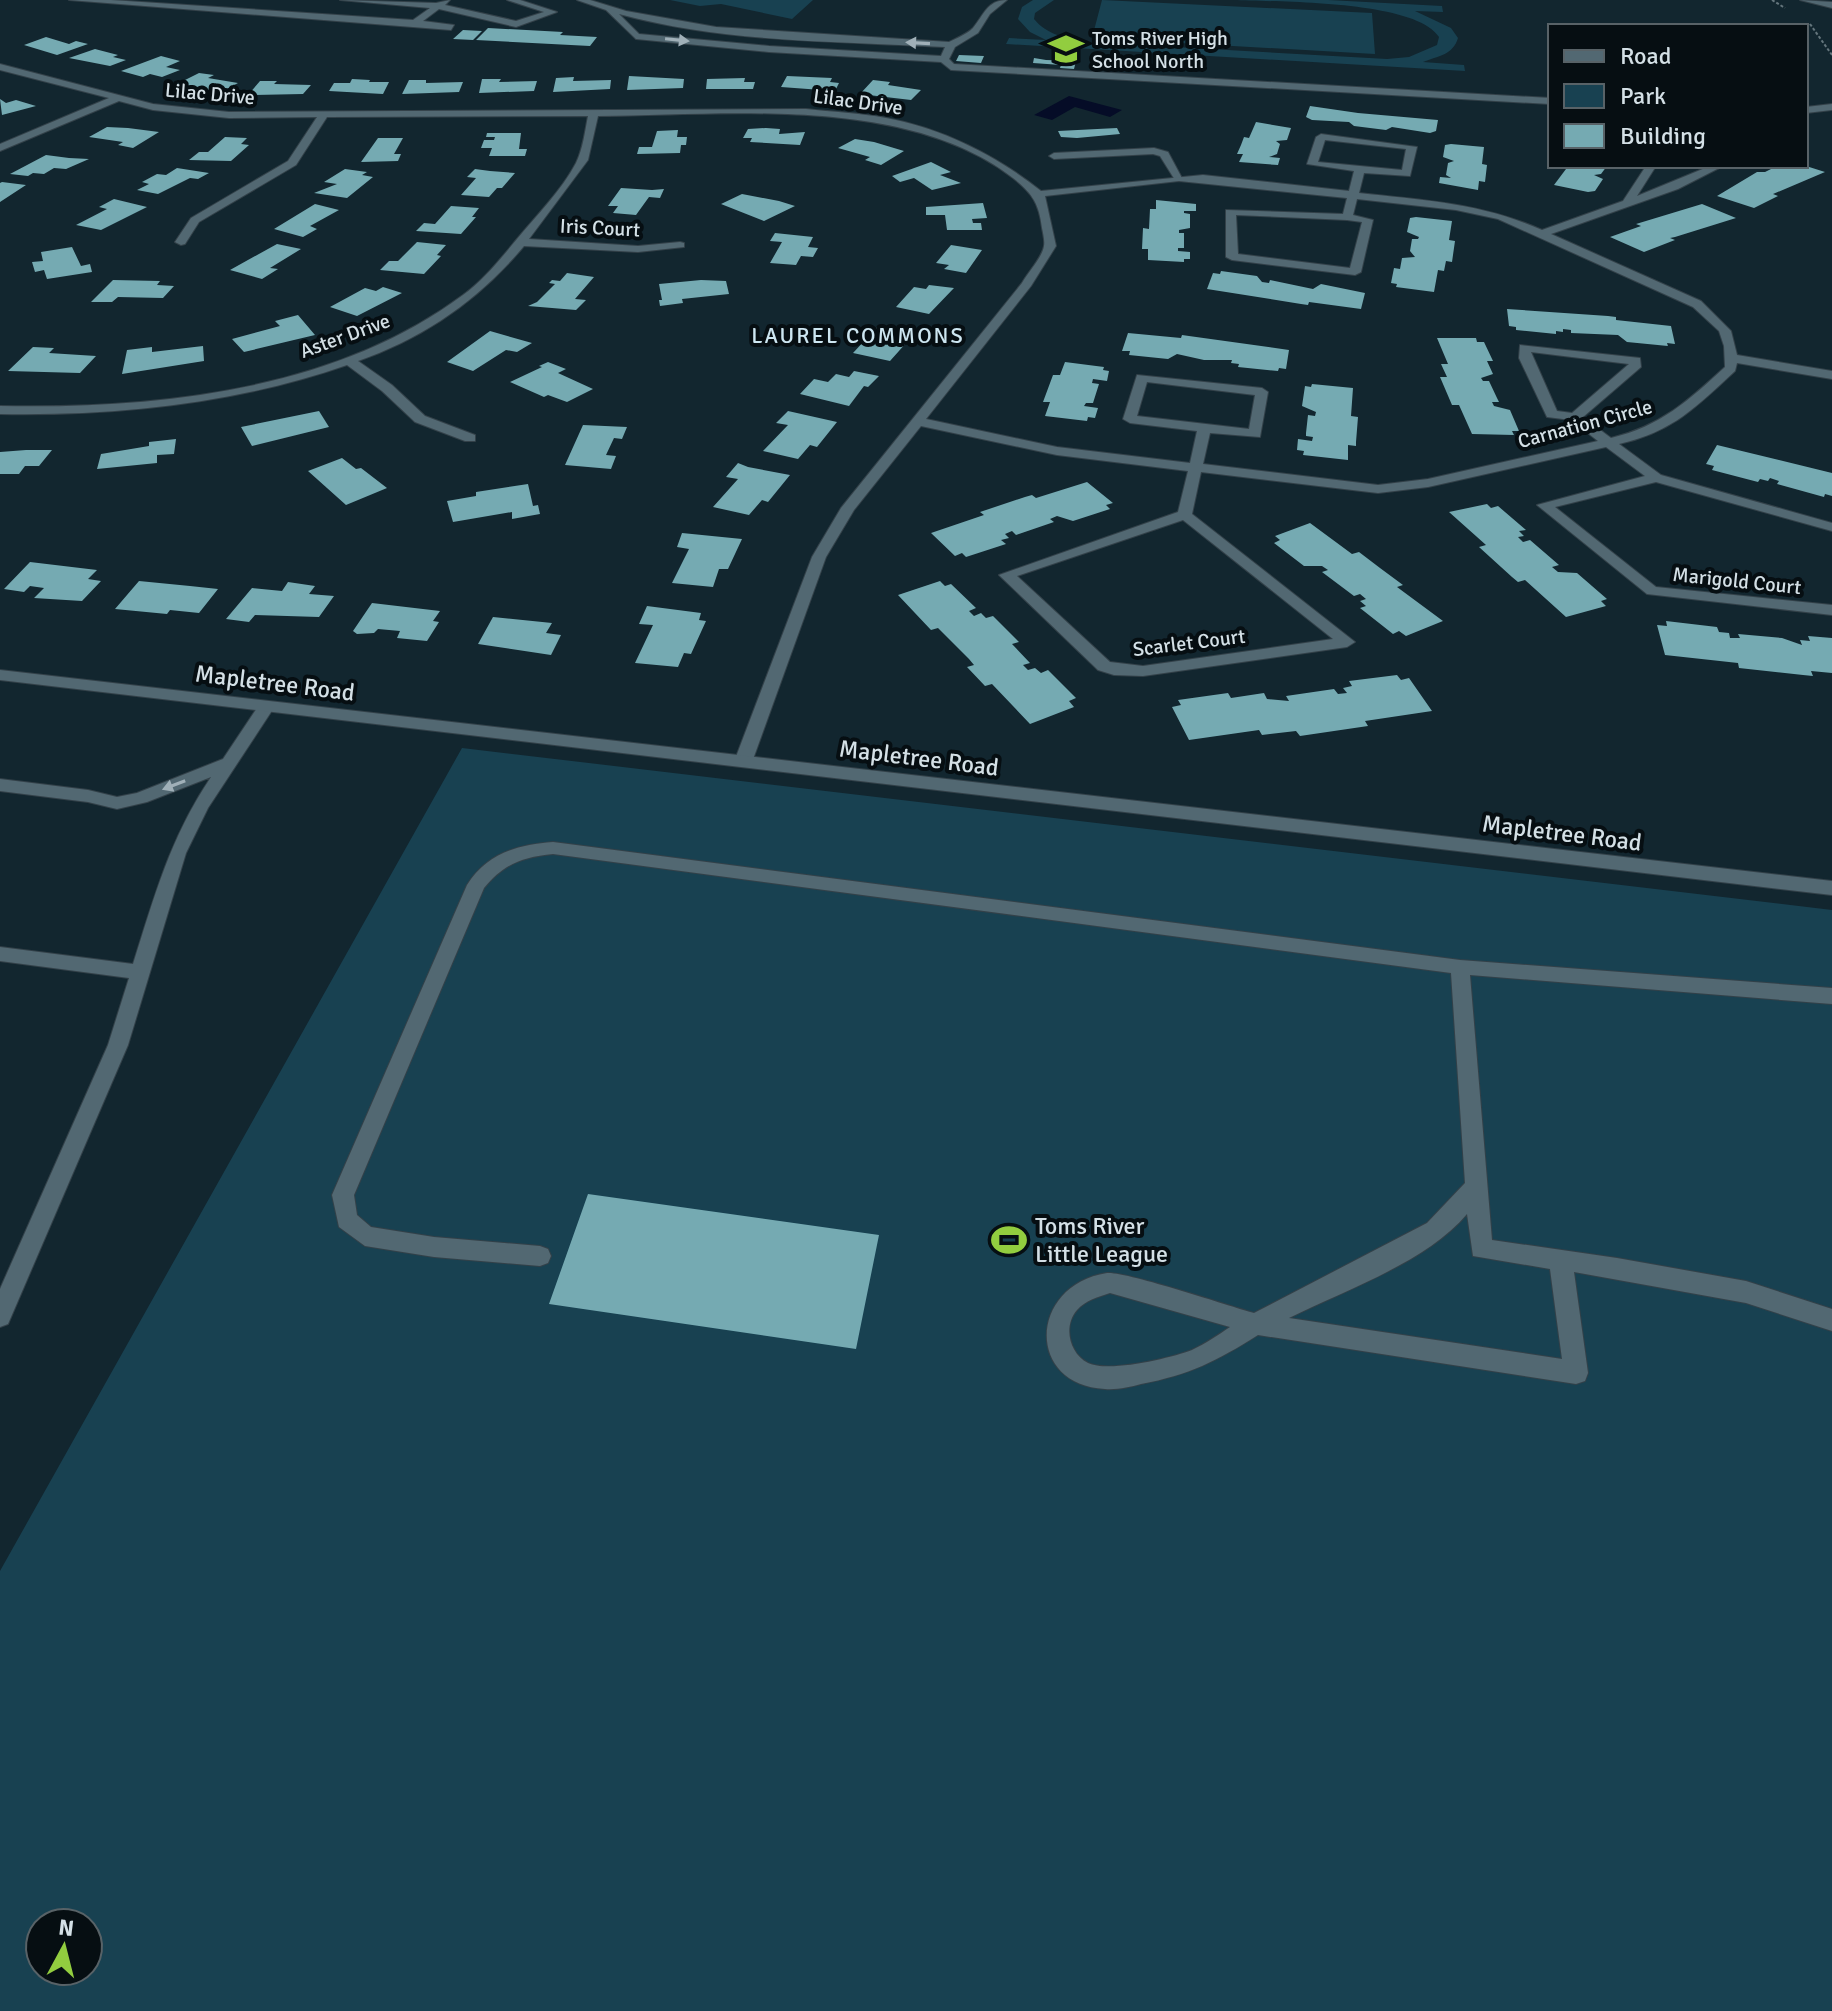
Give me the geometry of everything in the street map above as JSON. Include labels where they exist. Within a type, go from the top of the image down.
[{"type":"street","points":[[73,0],[451,27]]},
{"type":"street","points":[[344,0],[442,3],[516,24],[553,12],[511,0]]},
{"type":"street","points":[[581,0],[668,23],[777,34],[951,45]]},
{"type":"street","points":[[944,59],[951,45],[975,31],[987,12],[1003,0]]},
{"type":"street","points":[[1804,0],[1832,5]]},
{"type":"street","points":[[415,23],[442,3]]},
{"type":"street","points":[[610,10],[636,36],[769,49],[944,59],[951,67],[1548,101]]},
{"type":"street","name":"Lilac Drive","points":[[0,67],[116,99],[229,115],[806,112],[887,121],[928,133],[977,153],[1007,169],[1039,194]]},
{"type":"street","points":[[0,148],[116,99]]},
{"type":"street","points":[[1808,112],[1832,107]]},
{"type":"street","name":"Aster Drive","points":[[0,410],[103,411],[175,403],[247,389],[350,361],[441,316],[470,295],[519,242],[575,173],[583,160],[594,111]]},
{"type":"street","points":[[1808,112],[1832,115]]},
{"type":"street","points":[[181,242],[195,220],[292,163],[324,115]]},
{"type":"street","points":[[1321,137],[1412,147],[1406,174],[1360,169],[1312,164],[1321,137]]},
{"type":"street","points":[[1054,156],[1154,151],[1164,154],[1179,178]]},
{"type":"street","points":[[1627,204],[1650,168]]},
{"type":"street","points":[[1544,233],[1674,187],[1714,168]]},
{"type":"street","points":[[1347,217],[1360,169]]},
{"type":"street","points":[[743,762],[819,557],[848,508],[1027,284],[1050,246],[1046,215],[1039,194],[1179,178],[1227,179],[1476,210],[1544,233],[1697,304],[1727,333],[1732,347],[1731,358],[1832,375]]},
{"type":"street","points":[[1230,212],[1347,217],[1368,220],[1355,272],[1232,257],[1230,212]]},
{"type":"street","name":"Iris Court","points":[[519,242],[638,249],[680,245]]},
{"type":"street","name":"Marigold Court","points":[[1575,417],[1637,364],[1636,361],[1524,348],[1525,358],[1552,414],[1575,417],[1656,478],[1832,527]]},
{"type":"street","name":"Carnation Circle","points":[[918,421],[1057,451],[1378,489],[1428,483],[1636,436],[1680,415],[1731,368],[1731,358]]},
{"type":"street","points":[[350,361],[387,388],[420,419],[470,438]]},
{"type":"street","points":[[1142,378],[1262,392],[1255,434],[1204,428],[1130,419],[1142,378]]},
{"type":"street","points":[[1185,515],[1204,428]]},
{"type":"street","name":"Marigold Court","points":[[1656,478],[1544,505],[1652,591],[1832,610]]},
{"type":"street","name":"Scarlet Court","points":[[1185,515],[1347,642],[1143,671],[1114,670],[1094,659],[1007,575],[1185,515]]},
{"type":"street","name":"Mapletree Road","points":[[0,675],[1832,888]]},
{"type":"street","points":[[0,1316],[118,1045],[177,853],[200,807],[267,706]]},
{"type":"street","points":[[0,785],[88,796],[117,803],[141,798],[230,763]]},
{"type":"street","points":[[540,1256],[434,1247],[365,1236],[347,1220],[343,1195],[476,885],[491,865],[516,851],[553,848],[1460,967],[1832,996]]},
{"type":"street","points":[[0,954],[141,972]]},
{"type":"street","points":[[1460,967],[1481,1249],[1617,1268],[1746,1292],[1832,1320]]},
{"type":"street","points":[[1476,1186],[1438,1229],[1256,1324],[1193,1361],[1102,1378],[1078,1370],[1063,1354],[1055,1335],[1059,1314],[1071,1298],[1090,1286],[1110,1283],[1256,1324],[1576,1373],[1561,1262]]},
{"type":"green space","points":[[670,0],[813,0],[792,19],[721,4],[700,6]]},
{"type":"green space","points":[[1033,0],[1054,0],[1035,13],[1034,19],[1045,29],[1085,42],[1387,59],[1409,57],[1437,45],[1439,37],[1425,25],[1375,10],[1344,5],[1233,0],[1328,0],[1442,6],[1443,12],[1415,11],[1451,28],[1458,38],[1456,44],[1449,51],[1423,62],[1464,65],[1465,71],[1006,44],[1009,38],[1046,40],[1030,32],[1018,19],[1022,7]]},
{"type":"green space","points":[[1102,0],[1372,13],[1375,54],[1092,38]]},
{"type":"green space","name":"Toms River Little League","points":[[462,748],[1832,910],[1832,2011],[0,2011],[0,1571]]},
{"type":"shaded area","points":[[1069,96],[1122,110],[1110,117],[1075,107],[1052,120],[1034,115]]},
{"type":"building","points":[[488,28],[597,37],[590,46],[476,40]]},
{"type":"building","points":[[463,30],[482,31],[473,40],[453,39]]},
{"type":"building","points":[[46,37],[69,44],[76,41],[88,44],[57,55],[24,45]]},
{"type":"building","points":[[95,49],[126,60],[110,66],[69,58]]},
{"type":"building","points":[[959,55],[984,56],[981,63],[956,61]]},
{"type":"building","points":[[161,56],[180,61],[166,67],[180,70],[162,77],[150,74],[143,77],[121,71]]},
{"type":"building","points":[[1034,58],[1076,61],[1074,69],[1060,68],[1061,65],[1033,63]]},
{"type":"building","points":[[199,73],[214,75],[208,78],[238,83],[221,92],[175,85]]},
{"type":"building","points":[[629,76],[684,79],[683,88],[627,90]]},
{"type":"building","points":[[787,76],[832,78],[830,82],[839,83],[835,91],[781,87]]},
{"type":"building","points":[[574,77],[573,81],[611,80],[610,89],[553,92],[556,78]]},
{"type":"building","points":[[745,78],[744,82],[755,82],[753,89],[706,89],[707,79]]},
{"type":"building","points":[[352,79],[389,82],[383,94],[329,91],[334,83],[350,83]]},
{"type":"building","points":[[482,79],[537,81],[534,91],[479,93]]},
{"type":"building","points":[[409,80],[463,82],[459,92],[402,94]]},
{"type":"building","points":[[873,80],[921,90],[911,100],[860,94]]},
{"type":"building","points":[[260,81],[311,85],[303,94],[248,95]]},
{"type":"building","points":[[0,99],[6,103],[16,100],[36,106],[2,115]]},
{"type":"building","points":[[1310,106],[1438,120],[1436,131],[1430,133],[1392,127],[1386,130],[1354,126],[1349,122],[1312,120],[1306,117]]},
{"type":"building","points":[[1256,122],[1291,128],[1287,140],[1276,141],[1280,144],[1277,154],[1269,157],[1280,158],[1278,165],[1239,162],[1243,154],[1237,154],[1244,137],[1249,138]]},
{"type":"building","points":[[107,127],[159,132],[133,148],[118,145],[123,142],[89,137]]},
{"type":"building","points":[[1117,128],[1120,134],[1077,138],[1061,137],[1058,131]]},
{"type":"building","points":[[748,129],[780,129],[779,134],[805,132],[800,145],[750,142],[752,138],[743,138]]},
{"type":"building","points":[[678,130],[677,137],[687,137],[680,153],[637,154],[639,147],[652,147],[657,131]]},
{"type":"building","points":[[487,133],[521,133],[519,149],[527,149],[525,156],[489,156],[492,148],[481,148],[484,140],[494,140],[495,137],[486,137]]},
{"type":"building","points":[[225,137],[247,138],[241,144],[249,145],[231,161],[189,160],[199,152],[208,152]]},
{"type":"building","points":[[378,138],[403,138],[394,154],[401,154],[398,161],[361,162]]},
{"type":"building","points":[[855,139],[904,151],[881,165],[865,160],[870,157],[838,148]]},
{"type":"building","points":[[1445,145],[1484,147],[1482,164],[1487,165],[1485,182],[1479,181],[1478,190],[1439,183],[1440,177],[1451,178],[1446,175],[1448,163],[1454,161],[1443,157]]},
{"type":"building","points":[[46,155],[89,159],[66,169],[54,168],[44,174],[10,174]]},
{"type":"building","points":[[931,162],[951,172],[940,175],[961,183],[932,190],[914,178],[900,182],[892,176]]},
{"type":"building","points":[[1808,167],[1825,172],[1773,194],[1778,196],[1754,208],[1717,196],[1757,172],[1773,168]]},
{"type":"building","points":[[177,168],[209,173],[198,179],[190,178],[158,194],[137,190],[149,184],[142,182],[157,174],[166,175]]},
{"type":"building","points":[[1563,168],[1606,168],[1601,174],[1594,175],[1603,179],[1595,191],[1588,192],[1554,185],[1566,169]]},
{"type":"building","points":[[345,169],[367,172],[362,175],[373,177],[347,198],[314,193],[337,184],[324,182]]},
{"type":"building","points":[[475,169],[515,173],[489,197],[461,195],[476,178],[467,177]]},
{"type":"building","points":[[2,182],[26,185],[0,202]]},
{"type":"building","points":[[621,188],[664,189],[660,198],[649,197],[636,215],[613,213],[618,206],[608,206]]},
{"type":"building","points":[[742,194],[795,206],[764,221],[721,204]]},
{"type":"building","points":[[114,199],[147,207],[101,230],[76,225],[107,209],[99,207]]},
{"type":"building","points":[[1156,200],[1196,204],[1196,211],[1184,211],[1190,214],[1190,228],[1179,230],[1179,233],[1184,233],[1184,248],[1178,248],[1178,251],[1190,252],[1190,259],[1184,259],[1184,262],[1148,260],[1148,249],[1142,249],[1143,228],[1149,229],[1150,209],[1156,209]]},
{"type":"building","points":[[983,203],[987,218],[972,219],[973,223],[981,223],[982,230],[947,230],[945,215],[926,215],[926,207]]},
{"type":"building","points":[[315,204],[339,210],[310,226],[317,229],[303,237],[274,229]]},
{"type":"building","points":[[1702,204],[1736,218],[1670,238],[1675,240],[1644,252],[1610,237],[1641,226],[1636,224]]},
{"type":"building","points":[[451,206],[479,208],[472,217],[476,217],[461,234],[416,231],[424,223],[435,224]]},
{"type":"building","points":[[1410,218],[1452,221],[1449,240],[1455,241],[1452,262],[1446,261],[1444,271],[1438,270],[1434,292],[1396,287],[1397,284],[1391,283],[1394,268],[1400,269],[1402,258],[1415,257],[1410,251],[1412,239],[1419,237],[1407,232]]},
{"type":"building","points":[[775,233],[813,237],[808,247],[818,248],[813,257],[801,256],[796,265],[770,263],[782,242],[770,241]]},
{"type":"building","points":[[417,242],[446,245],[437,255],[441,256],[424,274],[380,270],[389,261],[398,261]]},
{"type":"building","points":[[277,244],[301,249],[270,268],[278,269],[262,279],[230,270]]},
{"type":"building","points":[[951,245],[982,250],[966,273],[944,269],[949,265],[936,263]]},
{"type":"building","points":[[72,247],[81,266],[90,264],[92,272],[47,279],[44,270],[35,272],[32,262],[43,261],[41,252]]},
{"type":"building","points":[[1221,271],[1257,276],[1262,282],[1269,283],[1270,280],[1313,289],[1321,284],[1365,293],[1361,309],[1309,302],[1308,305],[1207,289],[1213,273],[1220,274]]},
{"type":"building","points":[[567,273],[594,277],[575,299],[586,300],[576,310],[528,306],[537,302],[555,284],[549,283],[552,280],[560,281]]},
{"type":"building","points":[[113,280],[160,281],[157,285],[174,286],[163,298],[118,297],[112,302],[91,302]]},
{"type":"building","points":[[726,281],[729,294],[682,299],[683,303],[660,306],[659,284]]},
{"type":"building","points":[[929,285],[954,288],[929,314],[896,307],[914,287],[926,289]]},
{"type":"building","points":[[383,287],[402,293],[357,316],[330,307],[365,288],[376,291]]},
{"type":"building","points":[[1507,309],[1608,316],[1616,317],[1616,320],[1671,326],[1675,344],[1627,342],[1618,335],[1571,333],[1571,330],[1563,329],[1563,332],[1556,331],[1556,334],[1516,330],[1516,327],[1509,326]]},
{"type":"building","points":[[298,315],[315,335],[244,352],[232,339],[280,326],[275,321]]},
{"type":"building","points":[[879,325],[904,330],[895,339],[907,342],[890,361],[853,353]]},
{"type":"building","points":[[490,331],[532,343],[517,352],[506,350],[473,371],[447,362]]},
{"type":"building","points":[[1128,333],[1181,338],[1182,335],[1289,350],[1286,369],[1238,367],[1239,364],[1231,363],[1232,360],[1204,360],[1177,354],[1168,359],[1129,355],[1130,351],[1122,351]]},
{"type":"building","points":[[1437,338],[1476,338],[1477,342],[1484,342],[1493,361],[1487,361],[1493,374],[1481,378],[1489,381],[1499,402],[1492,402],[1494,406],[1510,410],[1519,431],[1512,431],[1514,435],[1472,434],[1459,405],[1452,405],[1440,377],[1447,377],[1441,364],[1448,364]]},
{"type":"building","points":[[203,346],[204,361],[122,374],[127,350],[152,347],[152,352]]},
{"type":"building","points":[[33,347],[54,348],[49,353],[96,356],[80,373],[8,371]]},
{"type":"building","points":[[548,362],[566,369],[558,373],[593,389],[567,402],[548,395],[544,397],[510,382]]},
{"type":"building","points":[[1065,362],[1104,367],[1103,370],[1109,371],[1107,381],[1093,379],[1092,383],[1099,384],[1093,403],[1084,406],[1098,408],[1095,418],[1088,417],[1087,421],[1045,416],[1050,402],[1043,402],[1053,375],[1060,375]]},
{"type":"building","points":[[854,371],[879,376],[868,387],[864,386],[849,406],[800,394],[814,379],[828,382],[836,374],[849,377]]},
{"type":"building","points":[[1312,384],[1353,388],[1351,416],[1358,417],[1356,446],[1348,445],[1348,460],[1303,455],[1304,451],[1297,450],[1298,439],[1312,441],[1313,437],[1306,436],[1308,415],[1315,416],[1316,412],[1302,406],[1305,386],[1311,387]]},
{"type":"building","points":[[319,411],[329,427],[252,446],[241,427]]},
{"type":"building","points":[[788,411],[837,422],[817,447],[810,445],[798,459],[763,451],[788,425],[776,423]]},
{"type":"building","points":[[583,425],[627,427],[622,439],[614,438],[606,455],[616,456],[611,469],[565,465]]},
{"type":"building","points":[[176,439],[174,454],[157,455],[157,463],[97,469],[101,454]]},
{"type":"building","points":[[1717,445],[1832,473],[1832,496],[1825,494],[1824,497],[1777,484],[1779,481],[1770,478],[1758,482],[1712,470],[1714,466],[1706,464]]},
{"type":"building","points":[[52,450],[39,466],[25,466],[19,474],[0,474],[0,452]]},
{"type":"building","points":[[342,458],[387,488],[346,505],[308,471]]},
{"type":"building","points":[[738,463],[790,475],[768,502],[762,500],[749,515],[713,507],[738,479],[726,477]]},
{"type":"building","points":[[1087,482],[1113,503],[1106,505],[1110,509],[1073,521],[1057,516],[1050,519],[1054,522],[1016,535],[1012,531],[1005,534],[1009,538],[1001,540],[1006,544],[966,557],[962,553],[955,556],[931,533],[1025,497],[1032,495],[1036,498]]},
{"type":"building","points":[[528,484],[533,506],[538,505],[540,514],[512,519],[512,512],[453,522],[447,501],[476,496],[476,492]]},
{"type":"building","points":[[1487,504],[1491,508],[1498,506],[1526,530],[1519,531],[1524,536],[1518,537],[1523,542],[1530,540],[1559,565],[1552,567],[1558,572],[1577,573],[1607,599],[1601,601],[1606,606],[1566,617],[1525,580],[1518,582],[1512,577],[1479,547],[1486,545],[1449,512]]},
{"type":"building","points":[[1310,523],[1352,554],[1359,552],[1403,585],[1397,587],[1443,621],[1406,636],[1399,631],[1393,634],[1360,608],[1366,606],[1360,601],[1366,599],[1360,594],[1354,596],[1322,572],[1328,570],[1322,566],[1304,566],[1274,543],[1280,540],[1275,536]]},
{"type":"building","points":[[682,533],[742,539],[728,569],[719,569],[713,587],[672,583],[689,549],[677,547]]},
{"type":"building","points":[[30,562],[97,570],[88,579],[101,581],[82,601],[34,598],[44,588],[30,586],[24,592],[4,589]]},
{"type":"building","points":[[139,581],[218,589],[199,613],[170,610],[167,614],[115,609]]},
{"type":"building","points":[[940,581],[945,586],[951,584],[976,608],[969,611],[974,616],[981,613],[986,618],[993,616],[1019,642],[1012,644],[1030,663],[1023,665],[1028,670],[1035,668],[1041,673],[1048,670],[1076,698],[1069,701],[1074,707],[1030,724],[992,684],[985,686],[967,667],[974,665],[969,659],[938,628],[931,630],[898,595]]},
{"type":"building","points":[[288,582],[315,586],[309,594],[334,596],[319,617],[255,615],[249,622],[226,619],[252,588],[282,591]]},
{"type":"building","points":[[372,603],[440,611],[433,621],[439,622],[427,641],[397,638],[400,631],[378,629],[374,633],[357,634],[353,631]]},
{"type":"building","points":[[647,606],[701,613],[699,620],[706,621],[691,654],[684,653],[678,667],[635,663],[653,625],[639,624]]},
{"type":"building","points":[[493,617],[552,623],[546,633],[561,635],[551,655],[478,644]]},
{"type":"building","points":[[1666,621],[1717,627],[1719,632],[1729,633],[1730,638],[1740,638],[1738,634],[1782,638],[1802,645],[1800,640],[1810,641],[1808,636],[1832,638],[1832,673],[1811,671],[1813,676],[1803,675],[1739,668],[1738,663],[1665,655],[1657,625],[1667,626]]},
{"type":"building","points":[[1397,675],[1401,680],[1409,678],[1432,711],[1365,721],[1368,726],[1300,736],[1296,731],[1262,735],[1259,730],[1189,740],[1172,707],[1181,705],[1178,700],[1228,693],[1231,698],[1264,693],[1267,699],[1289,701],[1286,696],[1334,689],[1338,694],[1347,693],[1343,688],[1352,686],[1349,681]]},
{"type":"building","points":[[588,1194],[879,1235],[856,1349],[549,1304]]},
{"type":"place","name":"Toms River High School North","points":[[1066,49]]},
{"type":"place","name":"Toms River Little League","points":[[1009,1240]]},
{"type":"district","name":"LAUREL COMMONS","points":[[858,335]]}]
